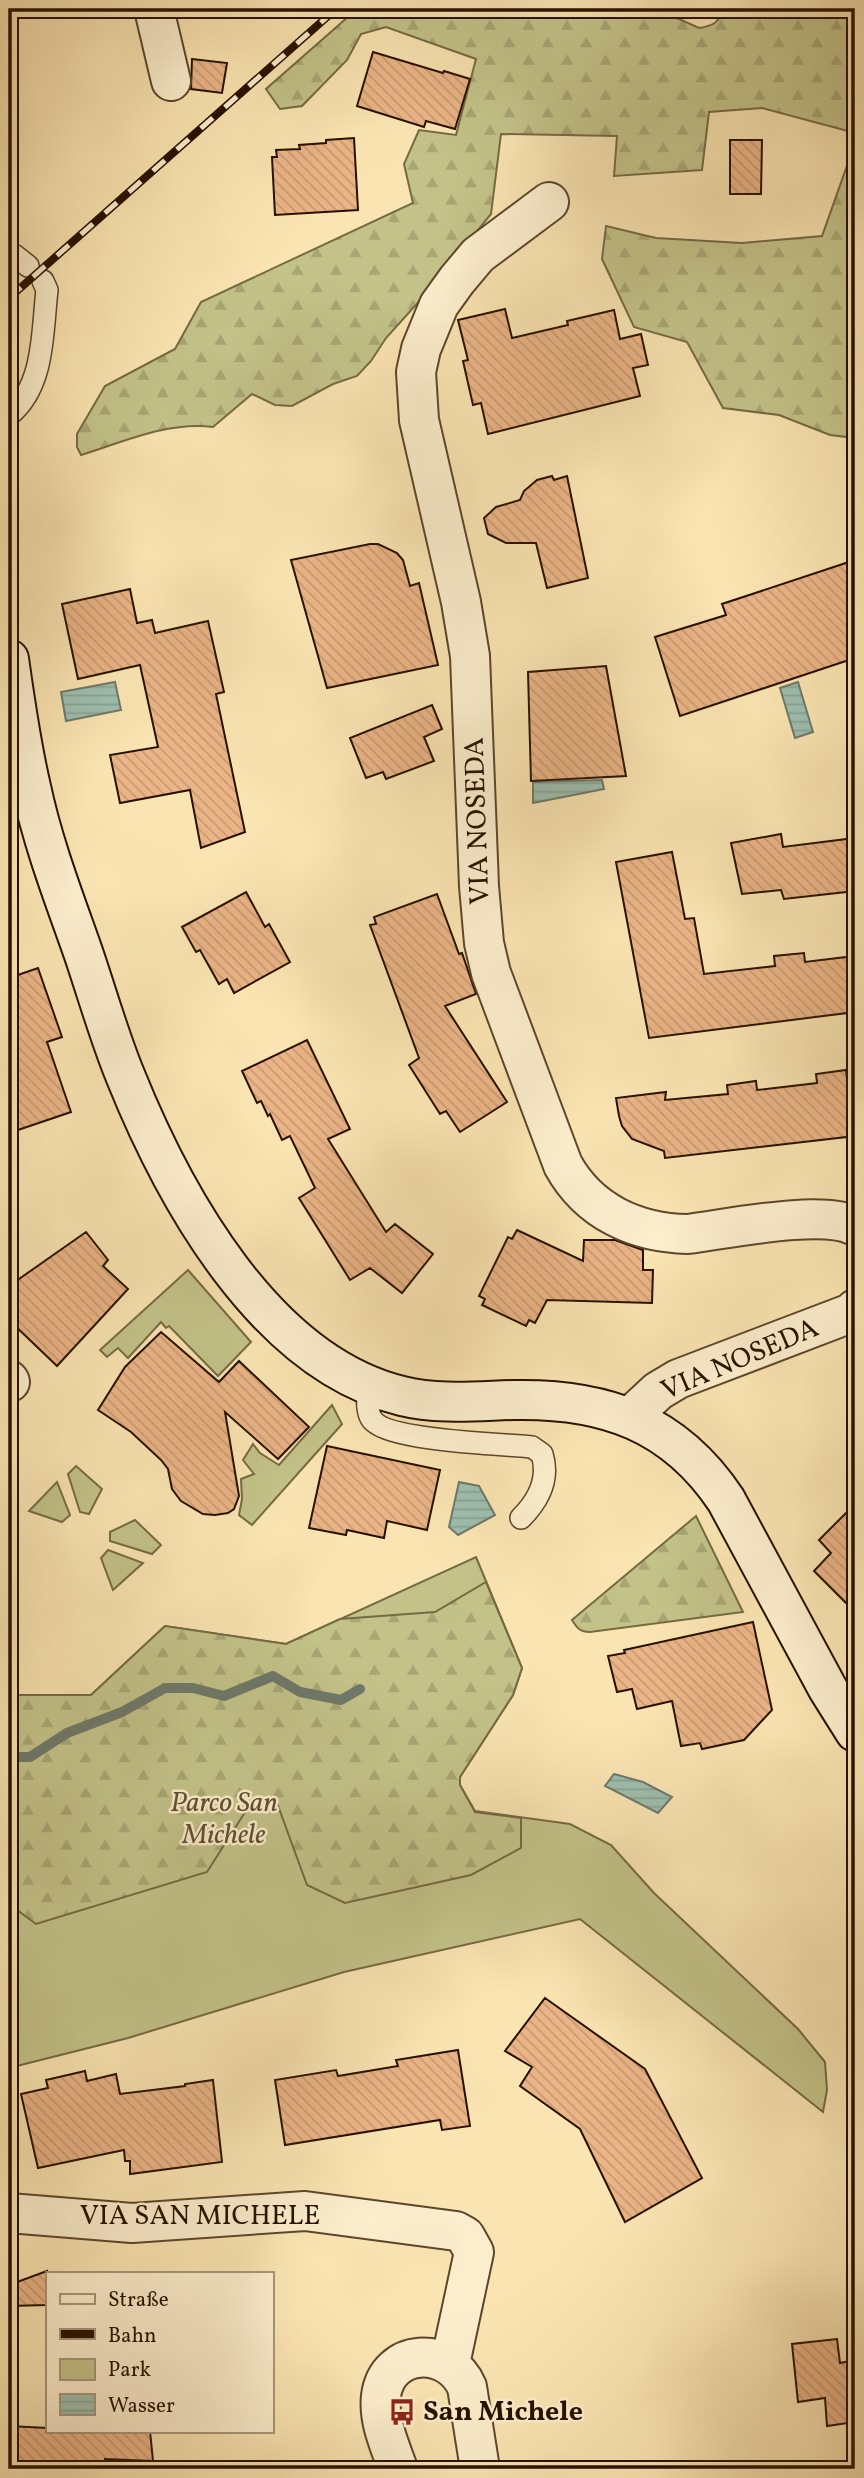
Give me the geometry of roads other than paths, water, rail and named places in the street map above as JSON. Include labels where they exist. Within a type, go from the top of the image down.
[{"type":"street","points":[[154,9],[171,81]]},
{"type":"street","name":"VIA NOSEDA","points":[[550,202],[478,255],[457,279],[439,305],[421,349],[416,372],[419,420],[461,603],[470,656],[481,917],[491,973],[563,1165],[582,1191],[610,1214],[628,1224],[667,1234],[688,1234],[818,1218],[846,1221],[855,1226]]},
{"type":"street","points":[[9,659],[23,751],[40,826],[124,1072],[173,1178],[206,1233],[245,1286],[300,1344],[335,1369],[368,1385],[404,1397],[439,1401],[554,1399],[586,1404],[631,1417],[654,1429],[692,1458],[726,1500],[828,1689],[855,1732]]},
{"type":"street","name":"VIA NOSEDA","points":[[631,1417],[658,1391],[678,1380],[804,1332],[855,1309]]},
{"type":"street","name":"VIA SAN MICHELE","points":[[9,2213],[132,2223],[305,2211],[456,2231],[466,2236],[471,2243],[474,2262],[450,2364]]},
{"type":"street","points":[[398,2469],[383,2420],[381,2395],[384,2383],[392,2371],[405,2361],[430,2358],[450,2364],[463,2377],[467,2387],[480,2469]]},
{"type":"lane","points":[[9,415],[29,393],[37,368],[47,290],[28,268]]},
{"type":"lane","points":[[368,1385],[371,1420],[388,1430],[452,1441],[532,1447],[542,1454],[545,1472],[540,1494],[534,1505],[521,1518]]},
{"type":"water","points":[[115,682],[121,710],[66,721],[61,692]]},
{"type":"water","points":[[798,682],[813,732],[795,738],[780,688]]},
{"type":"water","points":[[602,780],[604,789],[533,803],[533,782]]},
{"type":"water","points":[[459,1482],[479,1486],[495,1515],[458,1535],[449,1527]]},
{"type":"water","points":[[614,1774],[643,1782],[672,1797],[658,1813],[605,1786]]},
{"type":"waterway","points":[[9,1757],[30,1757],[67,1733],[122,1712],[165,1688],[193,1688],[224,1696],[273,1676],[300,1692],[341,1700],[360,1689]]},
{"type":"railway","points":[[9,298],[336,9]]},
{"type":"place","name":"San Michele","points":[[402,2412]]},
{"type":"park label","name":"Parco San Michele","points":[[224,1819]]}]
